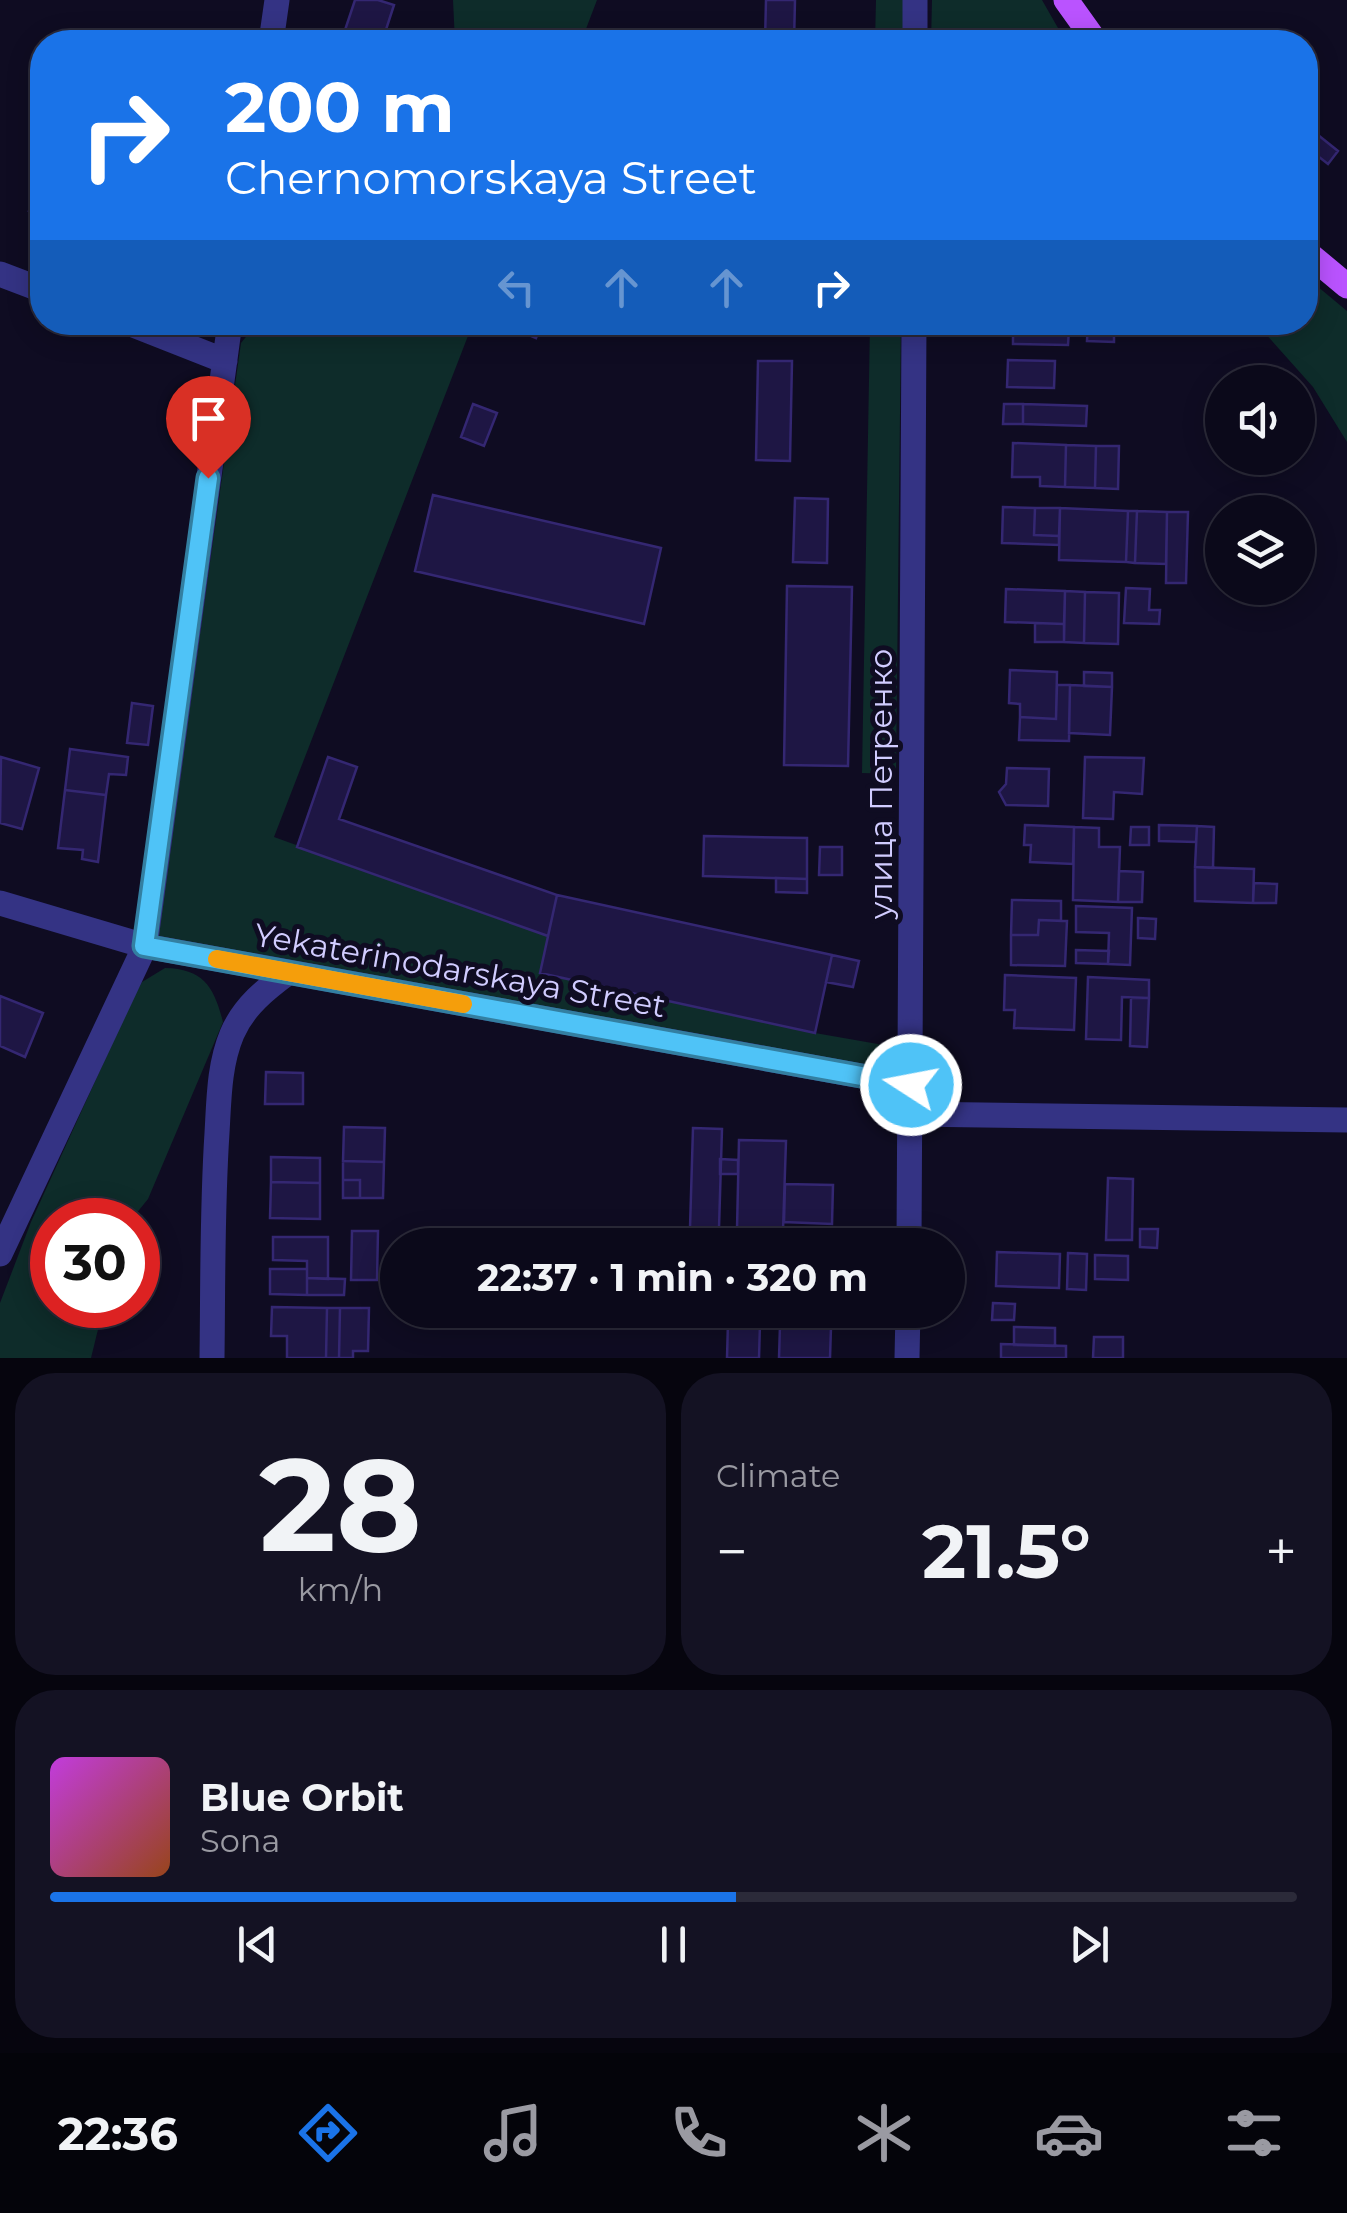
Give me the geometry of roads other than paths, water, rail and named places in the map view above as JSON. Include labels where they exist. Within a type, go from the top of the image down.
[{"type":"main road","points":[[1066,0],[1087,30]]},
{"type":"main road","points":[[1318,262],[1347,286]]},
{"type":"street","points":[[272,30],[277,0]]},
{"type":"street","points":[[915,0],[915,30]]},
{"type":"street","points":[[0,274],[30,285]]},
{"type":"street","points":[[159,335],[224,361]]},
{"type":"street","points":[[0,1254],[144,946],[228,335]]},
{"type":"street","name":"улица Петренко","points":[[909,1228],[914,335]]},
{"type":"street","name":"Yekaterinodarskaya Street","points":[[0,903],[144,946],[911,1085]]},
{"type":"street","points":[[212,1358],[214,1182],[221,1074],[242,1015],[267,988],[289,972]]},
{"type":"street","points":[[911,1114],[1347,1120]]},
{"type":"street","points":[[907,1358],[908,1328]]}]
